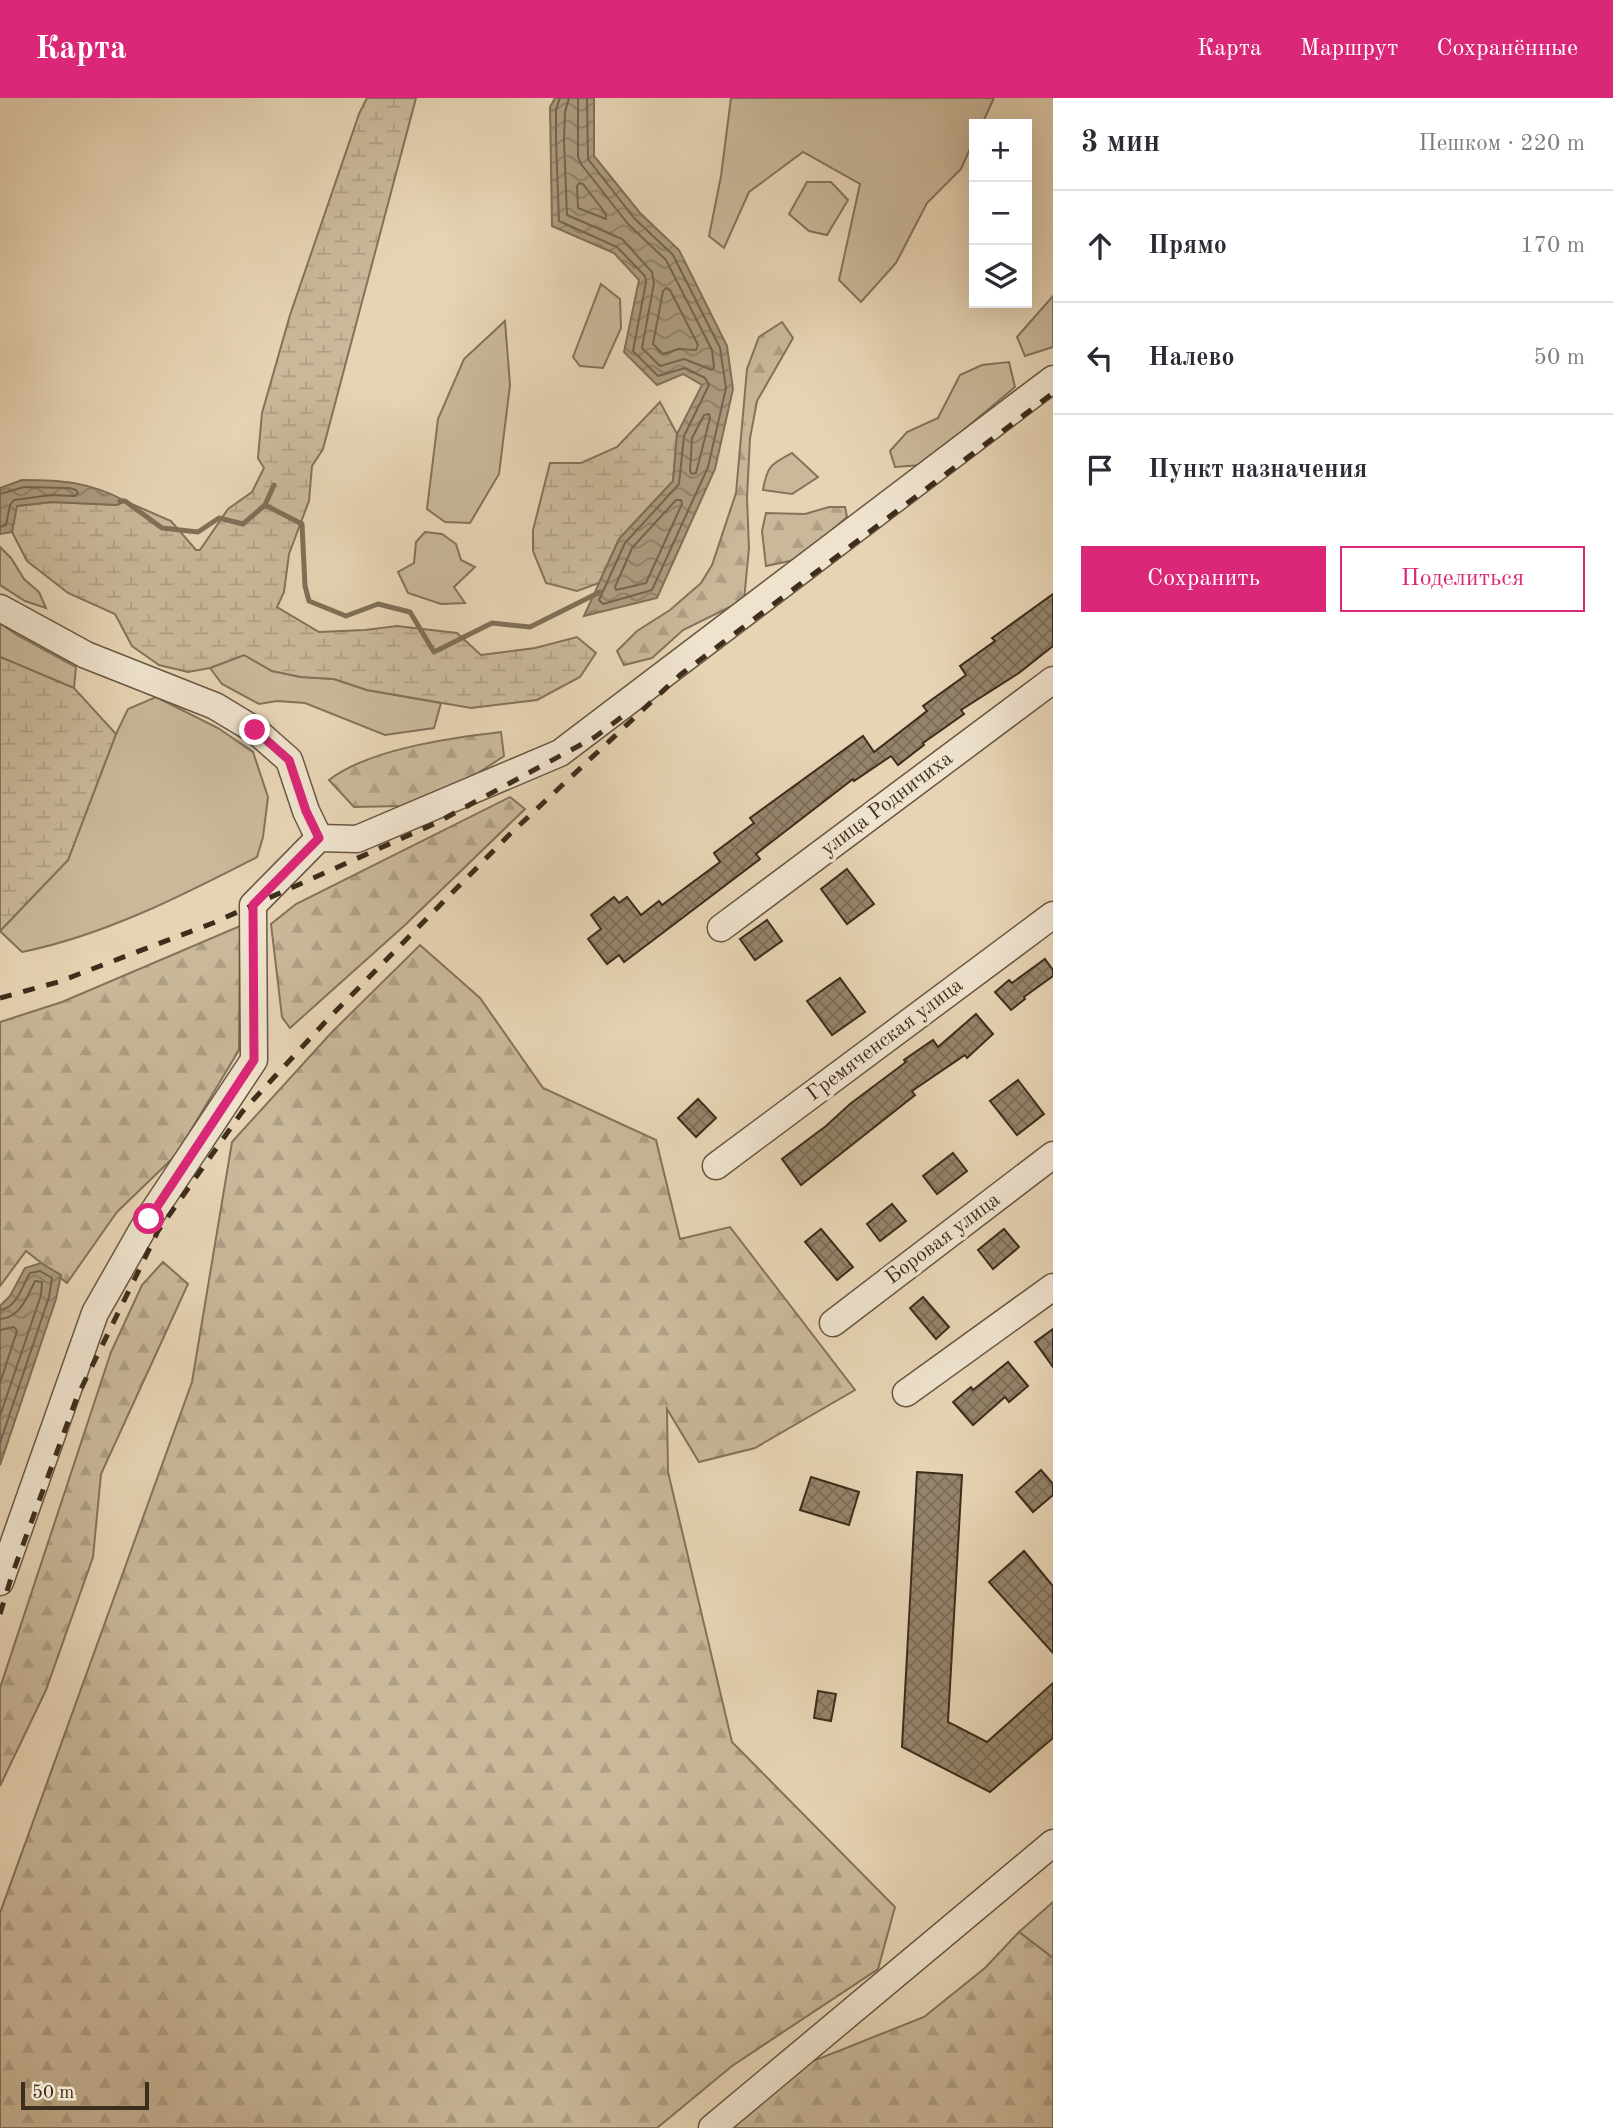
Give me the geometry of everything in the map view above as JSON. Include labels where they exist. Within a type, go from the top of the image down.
[{"type":"street","points":[[0,1582],[95,1313],[149,1219],[254,1060],[253,905],[319,838],[356,839],[560,753],[1053,379]]},
{"type":"street","points":[[0,608],[86,655],[215,706],[255,730],[289,760],[306,811],[319,838]]},
{"type":"street","name":"улица Родничиха","points":[[721,928],[1053,680]]},
{"type":"street","name":"Гремяченская улица","points":[[716,1166],[1053,915]]},
{"type":"street","name":"Боровая улица","points":[[833,1323],[1053,1155]]},
{"type":"street","points":[[905,1393],[1053,1287]]},
{"type":"street","points":[[712,2128],[1053,1843]]},
{"type":"green space","points":[[367,98],[416,98],[323,449],[312,466],[309,501],[289,554],[284,592],[277,607],[319,632],[397,626],[457,633],[481,655],[535,648],[577,637],[596,653],[580,677],[537,700],[471,708],[367,690],[334,679],[301,677],[272,671],[244,655],[210,668],[188,672],[159,665],[132,646],[115,614],[68,593],[27,561],[12,532],[16,506],[52,502],[117,505],[125,501],[171,521],[196,550],[200,550],[228,509],[252,492],[264,468],[258,458],[262,413],[290,315],[359,114]]},
{"type":"green space","points":[[731,98],[994,98],[984,119],[969,119],[969,151],[961,169],[927,203],[896,263],[861,302],[839,280],[860,184],[803,152],[749,192],[724,248],[709,236],[721,176]]},
{"type":"green space","points":[[807,182],[831,182],[848,200],[827,235],[809,231],[789,214]]},
{"type":"green space","points":[[601,284],[620,299],[621,328],[603,368],[580,366],[573,357]]},
{"type":"green space","points":[[1053,296],[1053,347],[1025,356],[1017,337]]},
{"type":"green space","points":[[505,321],[510,385],[499,474],[470,523],[445,522],[427,509],[438,419],[464,359]]},
{"type":"green space","points":[[782,322],[793,338],[757,401],[750,438],[747,498],[749,548],[744,600],[683,630],[652,658],[624,665],[617,651],[637,631],[670,610],[701,583],[712,565],[736,493],[747,369],[759,337]]},
{"type":"green space","points":[[1009,362],[1015,387],[922,465],[895,467],[890,451],[907,432],[938,418],[960,375],[982,365]]},
{"type":"green space","points":[[660,402],[677,434],[673,481],[619,539],[599,583],[577,591],[546,583],[533,551],[533,530],[550,463],[581,463],[617,447]]},
{"type":"green space","points":[[792,453],[818,477],[792,494],[763,490],[771,467]]},
{"type":"green space","points":[[829,507],[845,507],[847,517],[799,559],[766,566],[762,531],[766,513],[805,514]]},
{"type":"green space","points":[[425,532],[442,534],[456,544],[461,560],[475,567],[454,587],[465,603],[441,604],[408,593],[398,572],[414,563],[416,542]]},
{"type":"green space","points":[[0,547],[11,558],[24,579],[39,592],[46,608],[25,601],[0,585]]},
{"type":"green space","points":[[0,623],[76,667],[74,688],[0,657]]},
{"type":"green space","points":[[244,655],[272,671],[301,677],[334,679],[367,690],[441,703],[434,728],[385,735],[305,703],[277,701],[259,704],[222,684],[210,668]]},
{"type":"green space","points":[[0,657],[74,688],[116,734],[68,860],[0,931]]},
{"type":"green space","points":[[156,697],[218,728],[253,752],[268,797],[263,837],[257,857],[171,900],[113,925],[53,945],[22,952],[0,931],[68,860],[128,709]]},
{"type":"green space","points":[[501,732],[504,756],[460,785],[401,806],[354,807],[329,780],[346,769],[388,753],[435,742]]},
{"type":"green space","points":[[510,797],[525,809],[405,925],[290,1028],[282,1017],[271,924],[296,904]]},
{"type":"green space","points":[[240,926],[239,1050],[176,1155],[117,1212],[67,1283],[26,1251],[0,1286],[0,1022],[62,1002]]},
{"type":"green space","points":[[420,945],[480,998],[543,1088],[656,1140],[680,1239],[730,1227],[855,1390],[755,1448],[699,1462],[667,1409],[668,1472],[732,1742],[895,1907],[878,1969],[732,2066],[657,2128],[0,2128],[0,1913],[192,1382],[232,1142],[332,1032]]},
{"type":"green space","points":[[163,1262],[188,1284],[101,1474],[93,1557],[46,1690],[0,1786],[0,1688],[111,1352],[142,1285]]},
{"type":"green space","points":[[1053,1902],[1053,1958],[1019,1932]]},
{"type":"green space","points":[[1019,1932],[1053,1958],[1053,2128],[730,2128],[813,2061],[924,2017],[985,1968]]},
{"type":"water","points":[[555,98],[594,98],[594,156],[640,213],[679,250],[727,346],[733,389],[715,469],[657,598],[584,616],[619,539],[673,481],[677,434],[702,385],[683,374],[657,385],[624,352],[639,280],[614,253],[552,226],[550,107]]},
{"type":"water","points":[[22,480],[75,483],[125,501],[117,505],[52,502],[17,506],[12,532],[0,534],[0,488]]},
{"type":"water","points":[[41,1263],[61,1275],[56,1299],[0,1465],[0,1306],[10,1296],[25,1268]]},
{"type":"building","points":[[1053,594],[1053,646],[1019,673],[961,710],[964,714],[923,743],[924,745],[898,765],[891,756],[854,781],[853,779],[756,854],[760,859],[624,962],[619,955],[607,964],[588,939],[601,929],[591,915],[614,897],[619,903],[627,897],[641,915],[659,901],[662,905],[720,862],[714,853],[754,823],[750,818],[863,736],[874,752],[927,711],[923,706],[966,675],[960,666],[995,641],[992,638]]},
{"type":"building","points":[[847,869],[874,904],[847,924],[821,889]]},
{"type":"building","points":[[767,920],[782,941],[755,960],[740,939]]},
{"type":"building","points":[[1045,959],[1053,970],[1053,976],[1011,1010],[995,992],[1009,980],[1012,983]]},
{"type":"building","points":[[840,978],[865,1012],[832,1035],[807,1001]]},
{"type":"building","points":[[976,1014],[993,1034],[967,1058],[965,1055],[912,1091],[915,1095],[801,1185],[782,1159],[906,1062],[904,1060],[933,1040],[938,1047]]},
{"type":"building","points":[[1018,1080],[1044,1114],[1017,1135],[990,1101]]},
{"type":"building","points":[[698,1099],[716,1118],[696,1137],[678,1118]]},
{"type":"building","points":[[953,1153],[967,1171],[937,1194],[923,1176]]},
{"type":"building","points":[[892,1204],[906,1221],[880,1241],[867,1224]]},
{"type":"building","points":[[821,1229],[853,1267],[837,1280],[805,1242]]},
{"type":"building","points":[[1004,1229],[1019,1247],[993,1269],[978,1250]]},
{"type":"building","points":[[923,1297],[949,1327],[936,1339],[910,1308]]},
{"type":"building","points":[[1053,1329],[1053,1367],[1035,1342]]},
{"type":"building","points":[[1008,1362],[1028,1386],[1009,1402],[1005,1397],[973,1425],[953,1402]]},
{"type":"building","points":[[1041,1470],[1053,1484],[1053,1495],[1033,1512],[1016,1492]]},
{"type":"building","points":[[917,1472],[962,1475],[948,1722],[987,1742],[1053,1683],[1053,1738],[990,1792],[902,1747]]},
{"type":"building","points":[[811,1477],[859,1492],[849,1525],[800,1510]]},
{"type":"building","points":[[1024,1551],[1053,1586],[1053,1653],[989,1582]]},
{"type":"building","points":[[818,1691],[836,1694],[831,1721],[814,1718]]},
{"type":"waterway","points":[[265,505],[274,485]]},
{"type":"waterway","points":[[120,501],[125,501],[162,528],[198,532],[219,518],[243,524],[265,505],[302,524],[305,586],[309,601],[346,616],[378,604],[410,612],[434,652],[492,623],[530,627],[600,592]]},
{"type":"railway","points":[[0,1614],[77,1397],[158,1231],[242,1112],[328,1019],[510,834],[680,675],[1053,393]]},
{"type":"railway","points":[[0,998],[58,982],[213,923],[436,823],[595,737],[623,716]]},
{"type":"route","points":[[149,1219],[254,1060],[253,905],[319,838],[306,811],[289,760],[255,730]]}]
